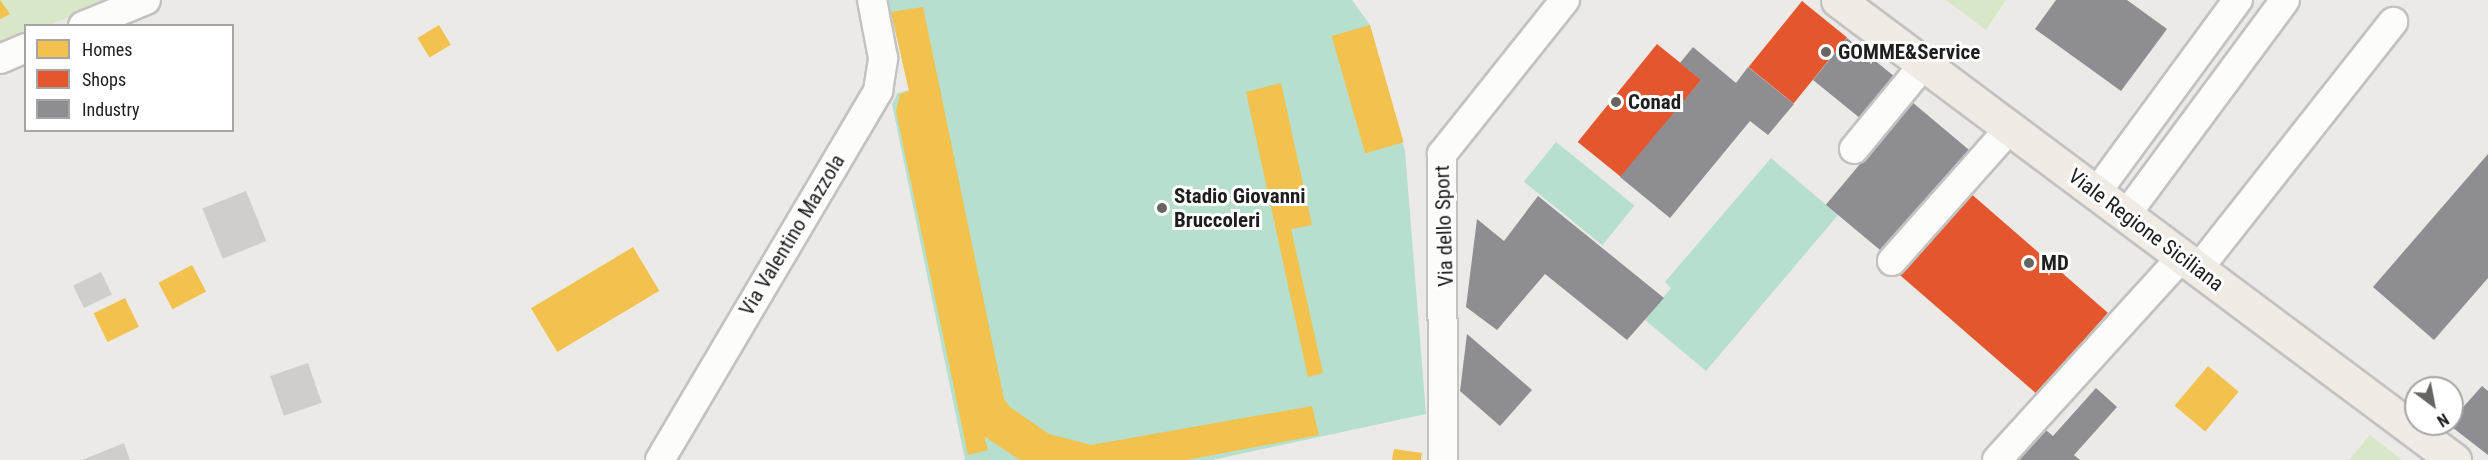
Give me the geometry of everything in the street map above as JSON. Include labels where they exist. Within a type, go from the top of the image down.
[{"type":"main road","name":"Viale Regione Siciliana","points":[[1838,0],[2454,460]]},
{"type":"street","points":[[88,24],[146,0]]},
{"type":"street","name":"Via Valentino Mazzola","points":[[660,460],[879,91],[883,58],[872,0]]},
{"type":"street","name":"Via dello Sport","points":[[1443,460],[1442,154],[1566,0]]},
{"type":"street","points":[[2096,193],[2238,0]]},
{"type":"street","points":[[2126,215],[2285,0]]},
{"type":"street","points":[[1997,460],[2190,263],[2393,22]]},
{"type":"street","points":[[0,58],[24,49]]},
{"type":"street","points":[[1854,149],[1924,64]]},
{"type":"street","points":[[1892,261],[2010,128]]},
{"type":"green space","points":[[0,0],[111,0],[51,24],[24,24],[24,35],[0,45]]},
{"type":"green space","name":"Stadio Giovanni Bruccoleri","points":[[888,0],[1352,0],[1370,25],[1405,151],[1426,414],[1212,460],[965,460],[892,104],[898,93],[909,90]]},
{"type":"green space","points":[[1946,0],[2006,0],[1986,30]]},
{"type":"green space","points":[[1556,142],[1634,206],[1602,245],[1524,182]]},
{"type":"green space","points":[[1771,158],[1838,215],[1706,371],[1645,320],[1671,288],[1665,282]]},
{"type":"green space","points":[[2370,435],[2402,460],[2349,460]]},
{"type":"building: Homes","points":[[0,0],[10,14],[0,19]]},
{"type":"building: Homes","points":[[923,7],[1004,399],[1010,407],[1049,434],[1091,445],[1312,406],[1319,435],[1186,460],[1020,460],[984,436],[988,450],[968,455],[896,111],[900,94],[909,91],[891,12]]},
{"type":"building: Homes","points":[[439,25],[451,45],[429,58],[418,38]]},
{"type":"building: Homes","points":[[1370,25],[1404,142],[1365,153],[1332,36]]},
{"type":"building: Homes","points":[[1281,83],[1312,225],[1291,229],[1323,373],[1308,377],[1246,92]]},
{"type":"building: Homes","points":[[633,247],[659,291],[557,352],[531,308]]},
{"type":"building: Homes","points":[[192,265],[206,291],[173,309],[158,283]]},
{"type":"building: Homes","points":[[125,298],[139,327],[108,342],[94,313]]},
{"type":"building: Homes","points":[[2208,366],[2239,392],[2205,432],[2175,406]]},
{"type":"building: Homes","points":[[1394,449],[1422,453],[1421,460],[1392,460]]},
{"type":"building: Shops","points":[[1802,1],[1847,38],[1794,104],[1749,67]]},
{"type":"building: Shops","points":[[1657,44],[1701,80],[1622,178],[1578,142]]},
{"type":"building: Shops","points":[[1969,192],[2108,313],[2037,394],[1898,274]]},
{"type":"building: Industry","points":[[2056,0],[2127,0],[2167,29],[2121,91],[2035,29]]},
{"type":"building: Industry","points":[[1847,38],[1899,80],[1865,122],[1813,80]]},
{"type":"building: Industry","points":[[1693,47],[1736,83],[1748,67],[1794,104],[1768,135],[1750,121],[1670,218],[1620,177],[1701,80],[1680,63]]},
{"type":"building: Industry","points":[[1912,102],[1969,150],[1883,253],[1826,205]]},
{"type":"building: Industry","points":[[2488,154],[2488,278],[2434,340],[2373,287]]},
{"type":"building: Industry","points":[[1538,196],[1664,298],[1627,340],[1545,274],[1497,330],[1466,307],[1477,219],[1504,241]]},
{"type":"building: Industry","points":[[1467,334],[1532,390],[1500,426],[1460,391]]},
{"type":"building: Industry","points":[[2482,386],[2488,391],[2488,455],[2463,436],[2464,406]]},
{"type":"building: Industry","points":[[2096,388],[2117,407],[2074,455],[2080,460],[2012,460],[2042,427],[2053,436]]},
{"type":"building: Other","points":[[246,191],[266,241],[223,259],[202,209]]},
{"type":"building: Other","points":[[101,272],[112,294],[84,308],[73,286]]},
{"type":"building: Other","points":[[308,363],[322,403],[284,416],[270,376]]},
{"type":"building: Other","points":[[124,443],[130,460],[82,460]]},
{"type":"place","name":"GOMME&Service","points":[[1826,52]]},
{"type":"place","name":"Conad","points":[[1616,102]]},
{"type":"place","name":"Stadio Giovanni Bruccoleri","points":[[1162,208]]},
{"type":"place","name":"MD","points":[[2029,263]]}]
